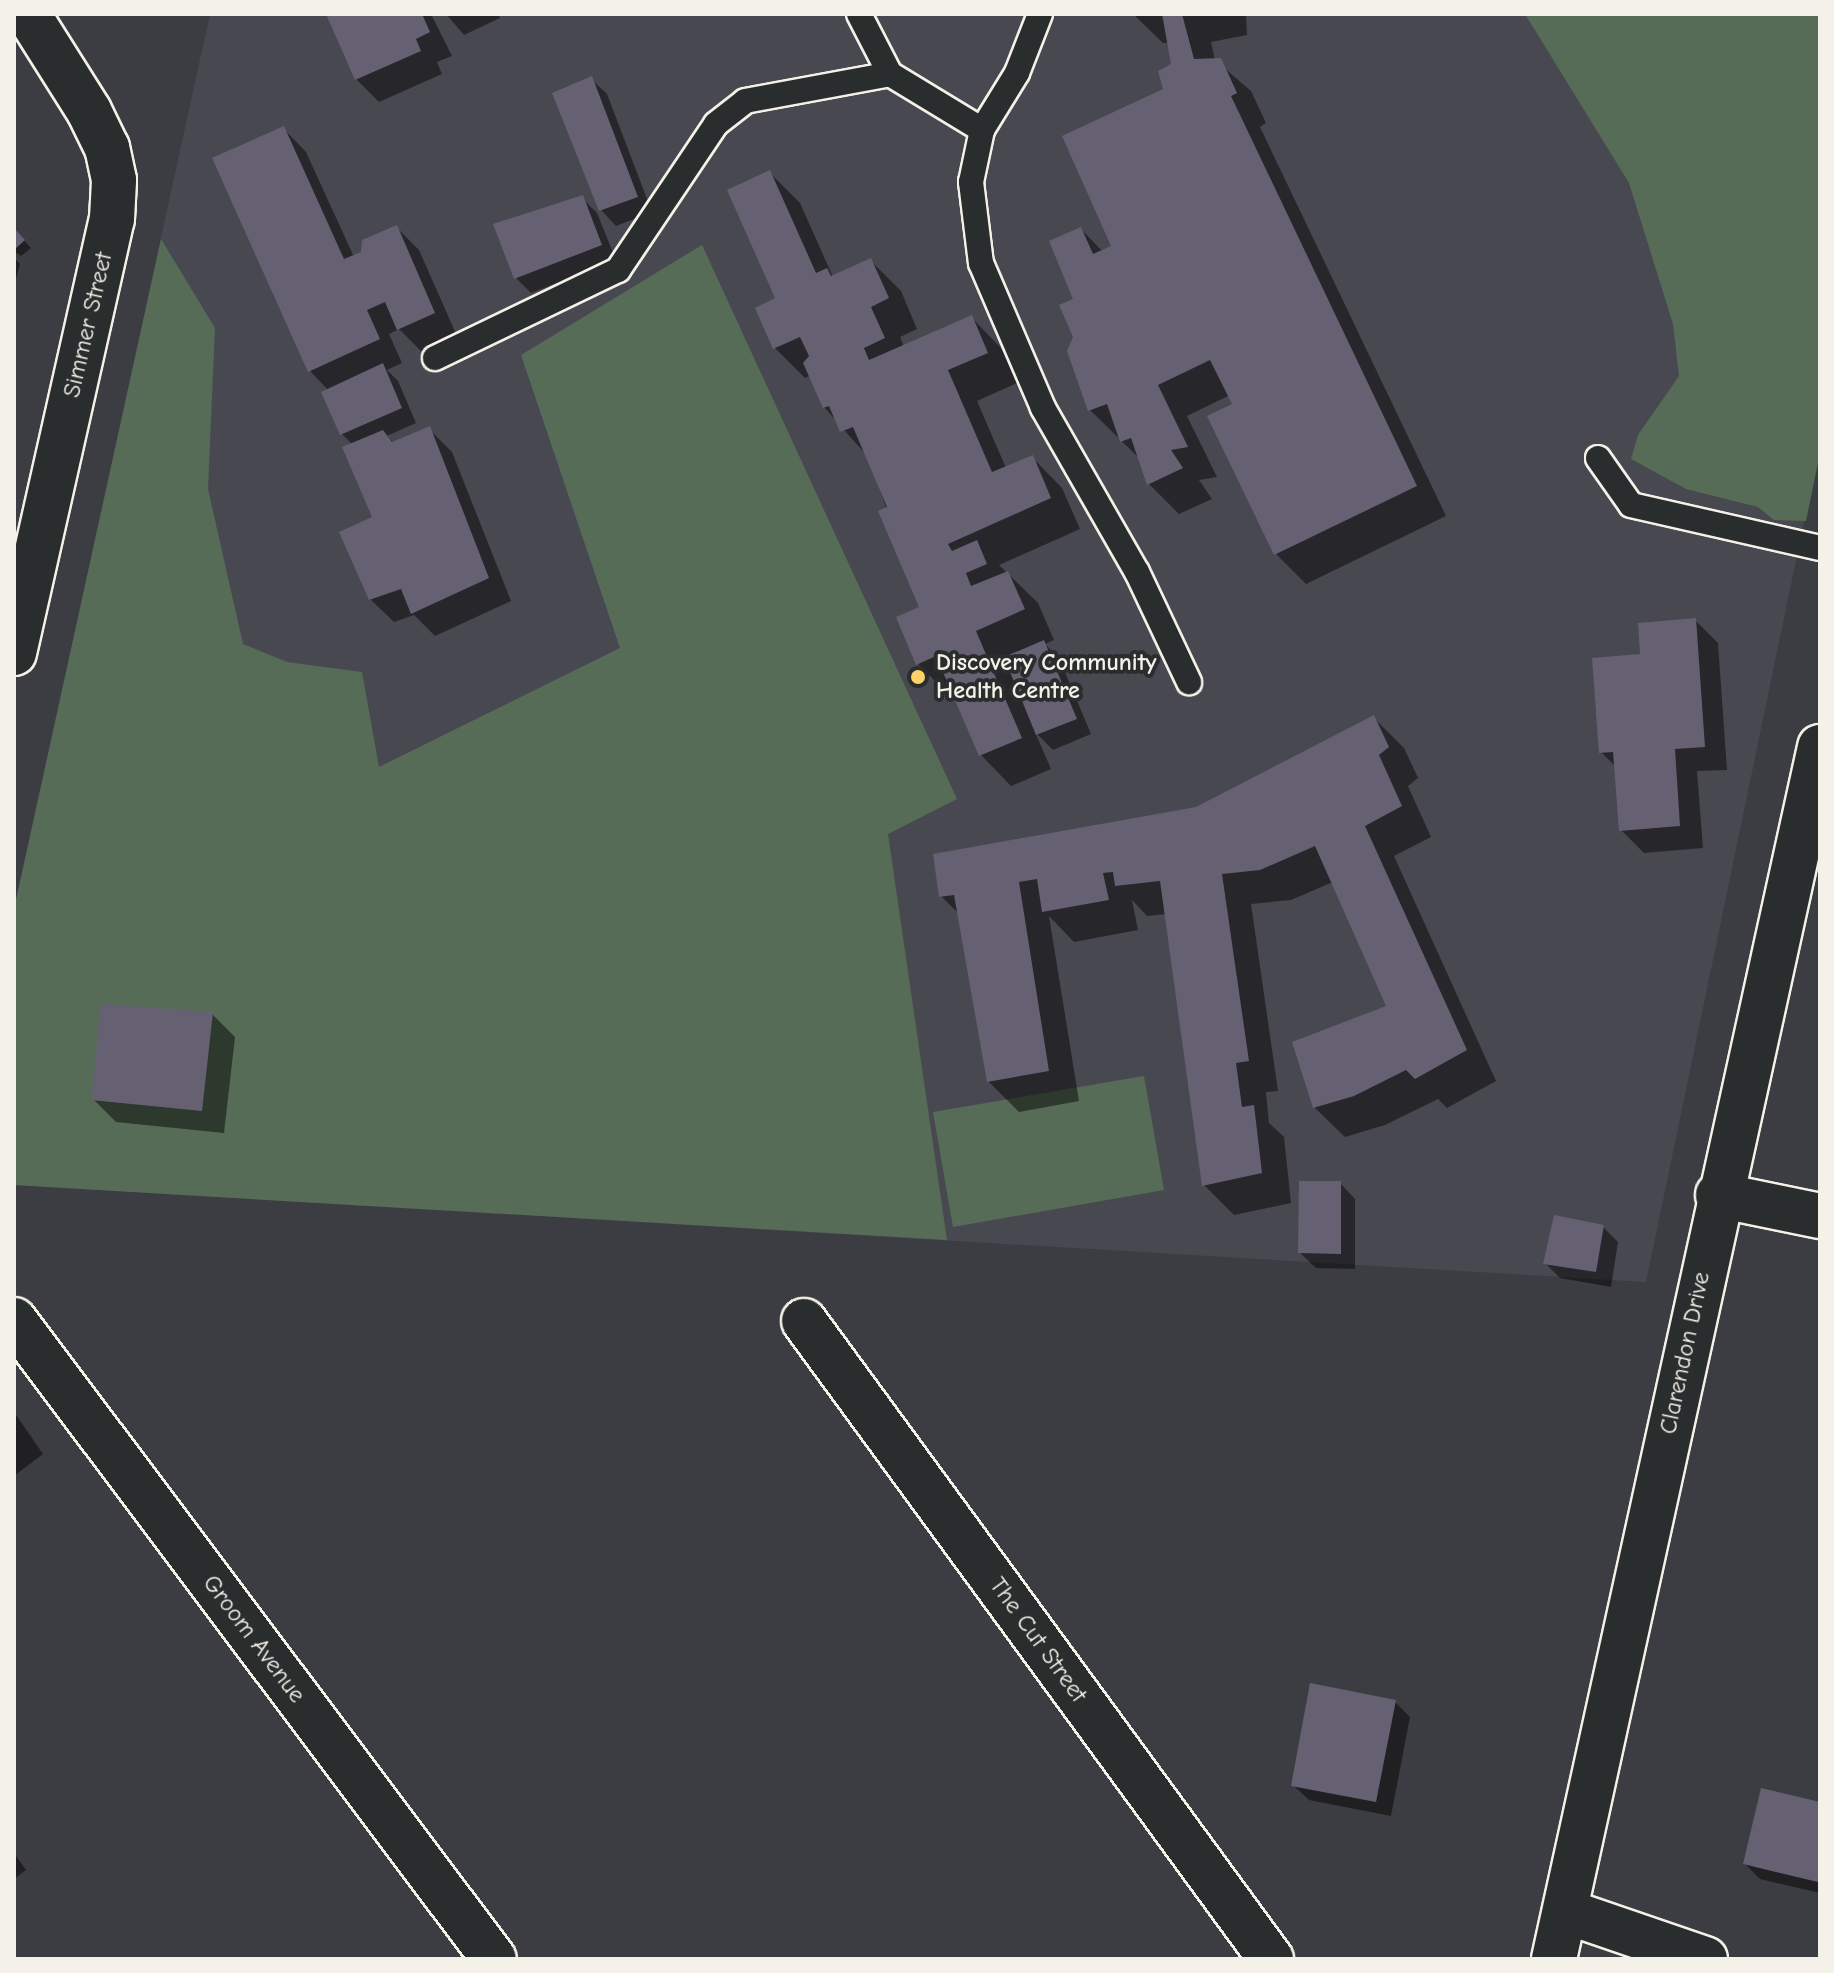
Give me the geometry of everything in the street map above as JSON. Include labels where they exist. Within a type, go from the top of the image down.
[{"type":"street","name":"Simmer Street","points":[[14,653],[112,219],[114,180],[107,148],[89,111],[28,14]]},
{"type":"street","name":"Clarendon Drive","points":[[1554,1959],[1718,1195],[1820,747]]},
{"type":"street","points":[[1718,1195],[1820,1216]]},
{"type":"street","name":"Groom Avenue","points":[[14,1320],[494,1959]]},
{"type":"street","name":"The Cut Street","points":[[804,1321],[1271,1959]]},
{"type":"street","points":[[1565,1911],[1705,1959]]},
{"type":"lane","points":[[859,14],[890,74],[982,130]]},
{"type":"lane","points":[[1040,14],[1017,73],[982,130],[971,182],[981,263],[1043,408],[1137,572],[1189,682]]},
{"type":"lane","points":[[435,358],[618,270],[716,124],[745,101],[890,74]]},
{"type":"lane","points":[[1598,458],[1624,512],[1820,548]]},
{"type":"shaded area","name":"Discovery Community Health Centre","points":[[210,14],[1820,14],[1820,445],[1646,1282],[14,1185],[14,909]]},
{"type":"green space","points":[[1525,14],[1820,14],[1820,453],[1806,521],[1774,520],[1758,507],[1686,489],[1631,459],[1638,435],[1679,376],[1673,324],[1629,183]]},
{"type":"green space","points":[[161,239],[215,328],[208,489],[243,644],[287,662],[362,672],[379,767],[620,648],[521,355],[702,245],[957,799],[888,834],[947,1240],[14,1185],[14,909]]},
{"type":"green space","points":[[1144,1076],[1164,1190],[953,1227],[933,1112]]},
{"type":"building","points":[[326,14],[422,14],[430,32],[416,39],[421,51],[355,80]]},
{"type":"building","points":[[1162,14],[1182,14],[1194,59],[1221,58],[1237,93],[1231,96],[1417,486],[1274,555],[1207,416],[1232,404],[1210,360],[1158,385],[1188,447],[1171,450],[1183,468],[1147,485],[1131,438],[1120,442],[1107,404],[1088,411],[1067,351],[1073,337],[1059,305],[1073,299],[1049,241],[1081,227],[1093,254],[1111,246],[1062,136],[1163,89],[1158,71],[1171,64]]},
{"type":"building","points":[[592,76],[638,197],[599,211],[552,93]]},
{"type":"building","points":[[284,126],[344,259],[361,252],[362,240],[397,225],[435,313],[397,330],[385,302],[367,310],[380,339],[308,372],[212,158]]},
{"type":"building","points":[[770,170],[816,273],[827,268],[831,276],[871,258],[889,298],[871,307],[885,338],[864,348],[869,360],[972,315],[988,353],[948,370],[992,472],[1033,455],[1051,498],[948,544],[952,551],[977,540],[987,564],[966,573],[971,586],[1008,571],[1025,609],[976,631],[1022,738],[979,756],[936,656],[916,665],[896,617],[919,607],[878,511],[887,507],[853,427],[840,432],[829,406],[823,408],[803,363],[809,356],[800,337],[773,349],[755,308],[775,298],[727,190]]},
{"type":"building","points":[[583,195],[602,245],[514,279],[493,224]]},
{"type":"building","points":[[14,228],[25,240],[14,250]]},
{"type":"building","points":[[383,363],[402,408],[340,435],[321,392]]},
{"type":"building","points":[[430,426],[489,578],[411,614],[401,589],[369,600],[339,532],[372,517],[342,447],[383,430],[392,442]]},
{"type":"building","points":[[1696,618],[1705,747],[1675,749],[1680,826],[1619,831],[1613,752],[1599,753],[1592,658],[1640,654],[1638,623]]},
{"type":"building","points":[[1044,640],[1077,719],[1036,735],[1004,657]]},
{"type":"building","points":[[1374,715],[1389,747],[1379,755],[1402,806],[1365,826],[1467,1050],[1415,1079],[1406,1070],[1354,1096],[1313,1108],[1292,1042],[1386,1006],[1315,846],[1260,870],[1222,874],[1249,1061],[1236,1063],[1242,1107],[1254,1105],[1262,1173],[1202,1186],[1160,881],[1115,886],[1113,872],[1103,873],[1109,900],[1042,912],[1037,879],[1019,882],[1049,1071],[987,1082],[954,895],[939,897],[933,854],[1196,807]]},
{"type":"building","points":[[101,1004],[213,1012],[202,1111],[91,1100]]},
{"type":"building","points":[[1299,1181],[1341,1181],[1341,1254],[1298,1253]]},
{"type":"building","points":[[1554,1215],[1604,1225],[1596,1272],[1543,1264]]},
{"type":"building","points":[[1310,1683],[1396,1700],[1376,1802],[1291,1786]]},
{"type":"building","points":[[1761,1788],[1820,1802],[1818,1882],[1743,1864]]},
{"type":"place","name":"Discovery Community Health Centre","points":[[918,677]]}]
